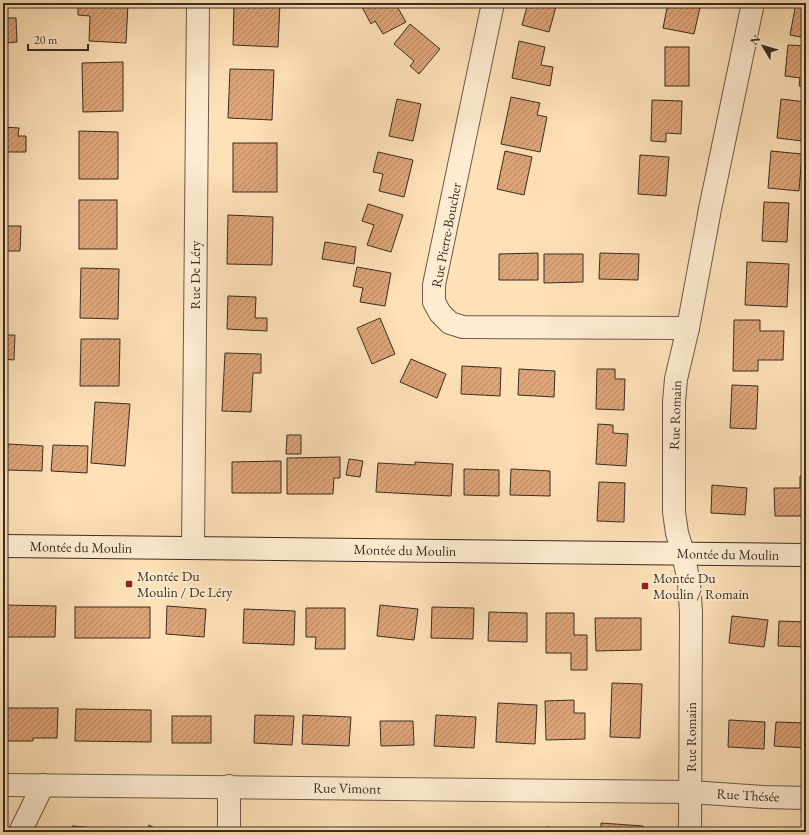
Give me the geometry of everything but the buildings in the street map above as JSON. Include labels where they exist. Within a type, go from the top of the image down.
[{"type":"street","name":"Rue De Léry","points":[[193,548],[198,3]]},
{"type":"street","name":"Rue Pierre-Boucher","points":[[493,3],[434,285],[434,302],[440,314],[450,323],[463,327],[688,328]]},
{"type":"street","name":"Rue Romain","points":[[690,832],[692,612],[689,583],[677,533],[674,512],[674,402],[676,379],[688,328],[710,209],[753,3]]},
{"type":"street","name":"Montée du Moulin","points":[[3,546],[806,555]]},
{"type":"street","name":"Rue Vimont","points":[[3,784],[690,792]]},
{"type":"street","points":[[20,832],[43,785]]},
{"type":"street","points":[[229,786],[229,832]]},
{"type":"street","name":"Rue Thésée","points":[[690,792],[806,798]]},
{"type":"place","name":"Montée Du Moulin / De Léry","points":[[129,584]]},
{"type":"place","name":"Montée Du Moulin / Romain","points":[[645,586]]}]
